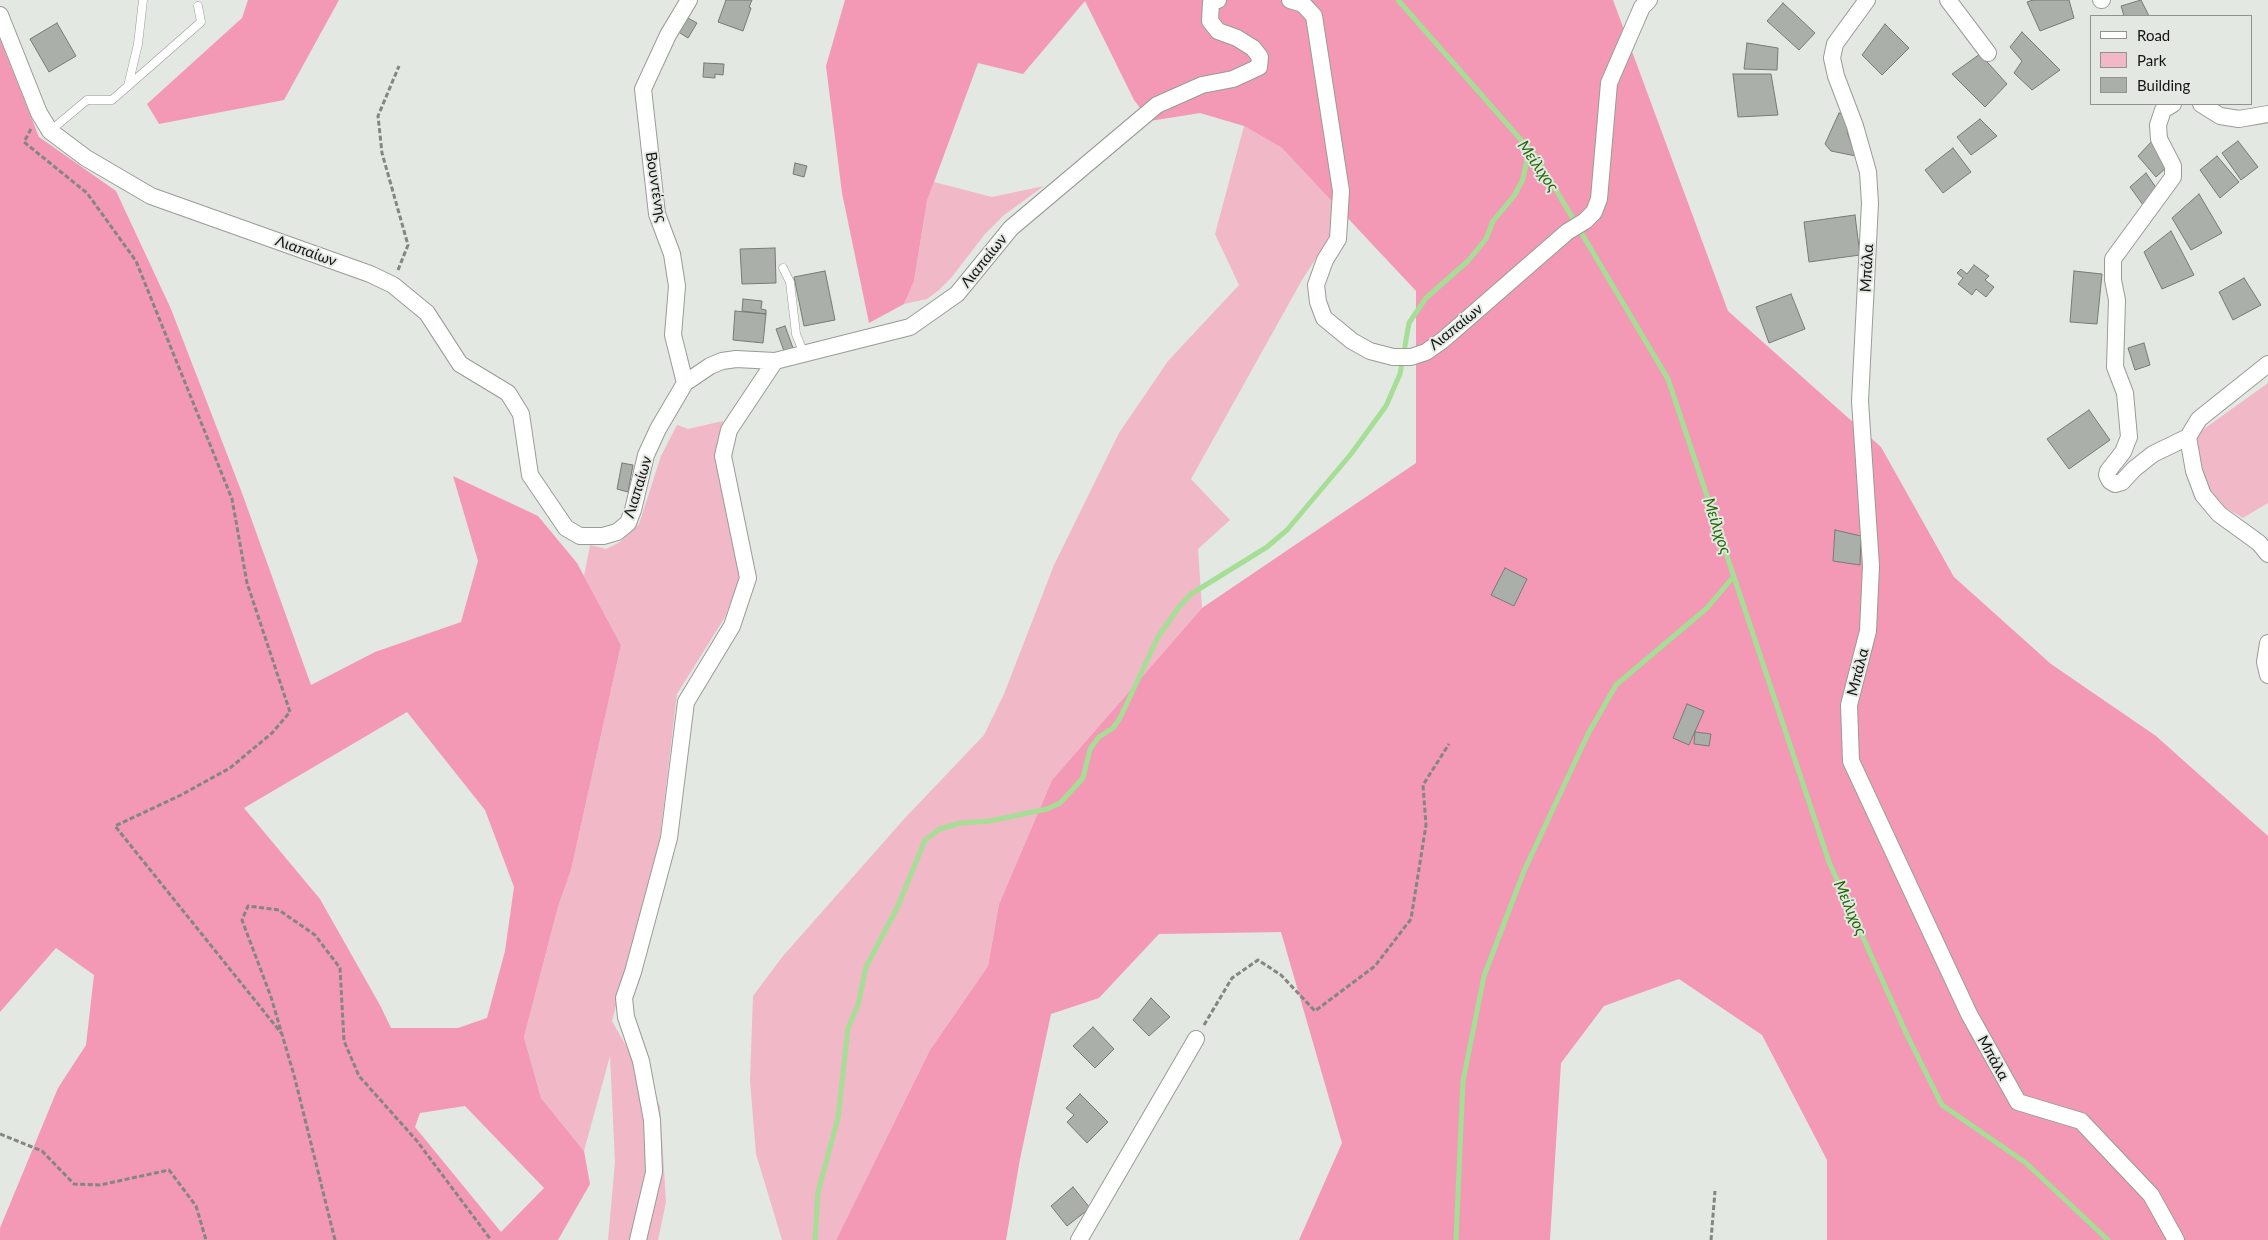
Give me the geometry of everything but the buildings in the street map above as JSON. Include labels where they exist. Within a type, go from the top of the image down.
[{"type":"street","name":"Βουντένης","points":[[686,383],[673,335],[677,286],[672,254],[657,214],[643,89],[668,35],[689,0]]},
{"type":"street","name":"Λιαπαίων","points":[[0,15],[39,113],[50,131],[86,158],[151,196],[370,274],[393,285],[428,313],[460,364],[508,393],[521,414],[530,476],[566,528],[580,536],[603,536],[617,532],[628,523],[646,456],[658,429],[686,383],[710,366],[722,361],[736,358],[775,361],[910,327],[957,294],[1011,228],[1157,105],[1202,85],[1234,79],[1259,68],[1260,57],[1253,48],[1237,38],[1218,31],[1210,21],[1212,3],[1218,0]]},
{"type":"street","name":"Λιαπαίων","points":[[1290,0],[1303,4],[1314,16],[1340,191],[1338,239],[1325,260],[1316,285],[1318,302],[1324,318],[1352,341],[1370,351],[1393,357],[1411,357],[1426,352],[1444,340],[1567,232],[1586,221],[1594,212],[1599,199],[1608,83],[1642,7],[1649,0]]},
{"type":"street","name":"Μπάλα","points":[[1867,0],[1835,44],[1832,58],[1836,76],[1855,126],[1868,172],[1870,203],[1860,401],[1871,566],[1868,631],[1849,705],[1851,761],[1969,1014],[2018,1102],[2081,1121],[2151,1194],[2176,1240]]},
{"type":"street","points":[[1948,0],[1988,53]]},
{"type":"street","points":[[2171,105],[2163,110],[2158,125],[2159,139],[2173,166],[2173,177],[2113,258],[2113,280],[2117,300],[2115,367],[2125,393],[2129,437],[2123,452],[2108,471],[2108,478],[2112,483],[2118,484],[2154,454],[2188,437],[2199,419],[2268,364]]},
{"type":"street","points":[[2203,105],[2220,116],[2239,119],[2268,114]]},
{"type":"street","points":[[638,1240],[654,1172],[652,1120],[640,1061],[626,1017],[624,998],[634,972],[669,838],[686,702],[732,626],[748,578],[724,456],[729,430],[775,361]]},
{"type":"street","points":[[2188,437],[2194,471],[2203,495],[2219,514],[2259,542],[2268,554]]},
{"type":"street","points":[[2268,643],[2265,662],[2268,675]]},
{"type":"street","points":[[1079,1240],[1196,1039]]},
{"type":"lane","points":[[128,86],[138,44],[143,0]]},
{"type":"lane","points":[[50,131],[87,100],[112,100],[201,22],[198,6]]},
{"type":"lane","points":[[783,268],[790,282],[796,334],[804,354]]},
{"type":"path","points":[[393,285],[408,245],[382,153],[378,116],[399,66]]},
{"type":"path","points":[[39,113],[24,142],[87,193],[136,261],[232,499],[248,583],[290,712],[272,733],[230,768],[181,795],[115,826],[282,1034]]},
{"type":"path","points":[[1196,1039],[1232,978],[1258,960],[1281,975],[1315,1011],[1375,966],[1411,920],[1426,825],[1423,785],[1449,744]]},
{"type":"path","points":[[336,1240],[282,1034],[242,920],[248,906],[279,910],[315,935],[340,968],[344,1041],[359,1076],[417,1141],[491,1240]]},
{"type":"path","points":[[0,1134],[42,1151],[74,1184],[100,1185],[169,1170],[196,1206],[206,1240]]},
{"type":"path","points":[[1711,1240],[1715,1191]]},
{"type":"green space","points":[[1244,126],[1282,148],[1334,203],[1331,235],[1302,280],[1191,479],[1230,520],[1198,549],[1202,608],[1052,780],[999,904],[988,966],[930,1050],[836,1240],[782,1240],[756,1154],[750,1081],[753,996],[783,956],[905,818],[984,735],[1004,694],[1054,565],[1119,433],[1168,361],[1239,285],[1215,234]]},
{"type":"green space","points":[[934,182],[992,197],[1044,186],[1004,215],[985,234],[951,278],[939,290],[927,299],[904,304],[914,281],[927,201]]},
{"type":"green space","points":[[2268,383],[2268,503],[2243,518],[2211,499],[2194,436]]},
{"type":"green space","points":[[723,421],[715,451],[740,578],[725,617],[677,694],[660,837],[612,1021],[660,1106],[666,1202],[658,1240],[608,1240],[615,1162],[610,1056],[584,1151],[541,1098],[524,1037],[558,907],[571,870],[621,645],[584,576],[590,545],[606,549],[620,542],[639,524],[661,456],[677,425],[688,429]]},
{"type":"shaded area","points":[[248,0],[339,0],[284,100],[159,124],[147,104],[242,18]]},
{"type":"shaded area","points":[[845,0],[1613,0],[1728,311],[1881,447],[1954,577],[2051,664],[2156,736],[2268,836],[2268,1240],[1827,1240],[1827,1160],[1762,1035],[1679,979],[1604,1006],[1561,1063],[1550,1240],[1299,1240],[1342,1143],[1281,932],[1159,934],[1099,998],[1051,1014],[1020,1159],[1006,1240],[836,1240],[930,1050],[988,966],[999,904],[1052,780],[1202,608],[1416,463],[1416,291],[1282,148],[1244,126],[1200,113],[1150,121],[1134,100],[1085,1],[1023,74],[978,63],[927,201],[914,281],[904,304],[869,323],[842,193],[826,66]]},
{"type":"shaded area","points":[[0,39],[39,137],[116,191],[171,309],[242,493],[311,685],[375,652],[461,622],[478,561],[453,476],[538,516],[577,563],[621,645],[571,870],[558,907],[524,1037],[541,1098],[584,1151],[590,1184],[558,1240],[0,1240],[0,1228],[58,1088],[86,1045],[94,975],[56,948],[0,1012]],"holes":[[[407,712],[485,810],[514,887],[505,951],[487,1018],[458,1028],[391,1028],[320,899],[244,808]],[[465,1106],[544,1188],[501,1232],[415,1127],[420,1113]]]},
{"type":"waterway","name":"Μείλιχος","points":[[1398,0],[1537,158],[1668,379],[1829,862],[1907,1035],[1942,1105],[2026,1163],[2108,1240]]},
{"type":"waterway","points":[[815,1240],[818,1192],[838,1118],[848,1028],[858,1005],[866,967],[898,906],[925,840],[940,829],[960,823],[990,821],[1047,809],[1060,803],[1083,778],[1090,749],[1099,737],[1113,728],[1120,718],[1158,637],[1179,607],[1191,594],[1267,547],[1287,530],[1351,454],[1386,406],[1400,374],[1409,323],[1426,298],[1468,261],[1486,239],[1493,221],[1514,196],[1523,179],[1529,149]]},
{"type":"waterway","points":[[1456,1240],[1463,1081],[1484,976],[1524,871],[1588,734],[1616,685],[1707,608],[1734,576]]}]
